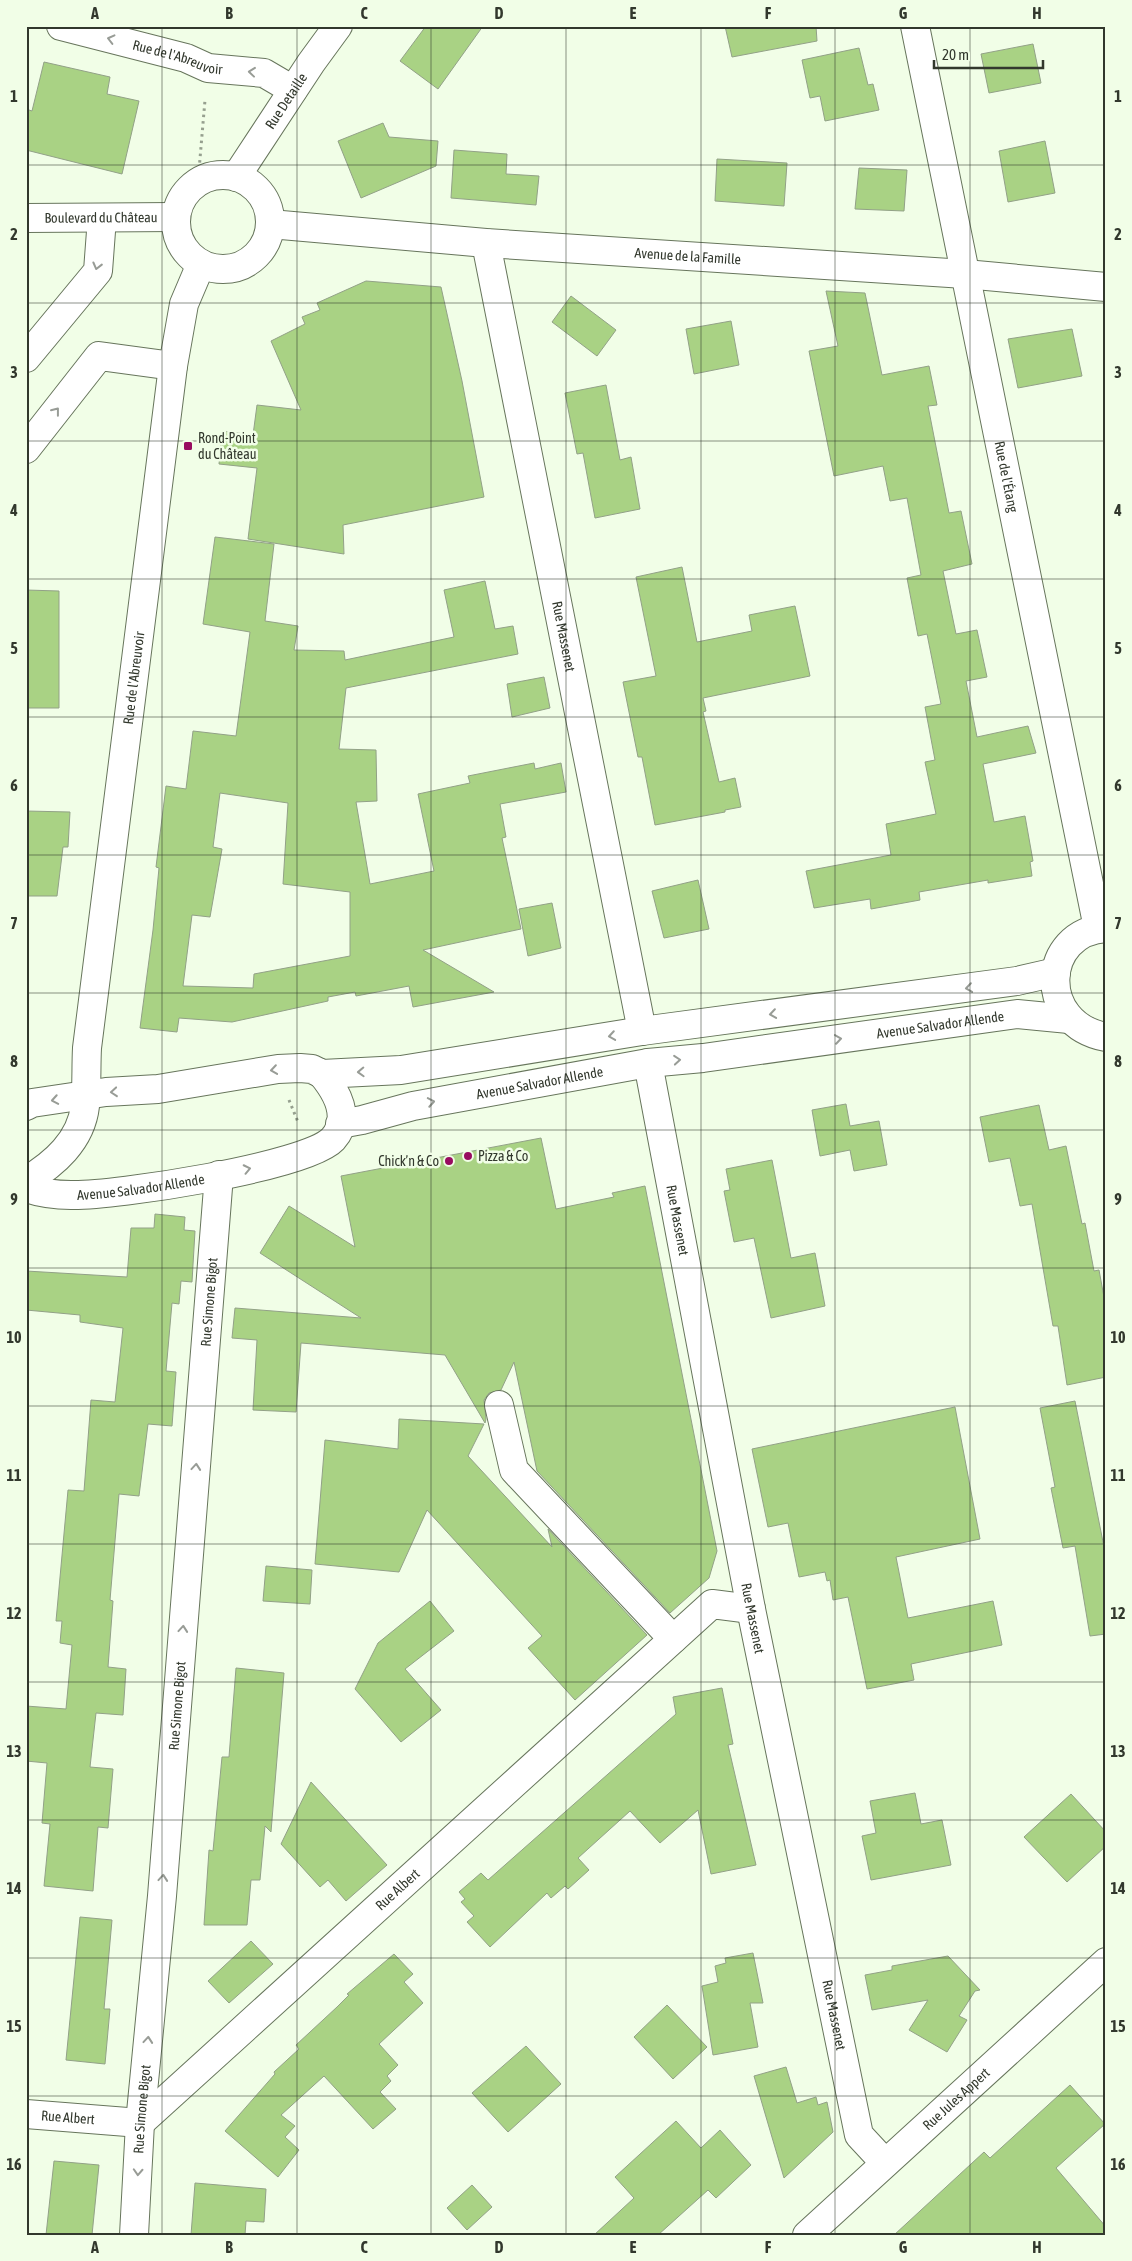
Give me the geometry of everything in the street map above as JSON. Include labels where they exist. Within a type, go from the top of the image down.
[{"type":"street","name":"Rue de l'Abreuvoir","points":[[61,26],[186,58],[208,68],[264,73],[293,90]]},
{"type":"street","name":"Rue Detaille","points":[[236,177],[338,26]]},
{"type":"street","name":"Rue de l'Étang","points":[[915,26],[1102,928]]},
{"type":"street","points":[[217,175],[236,177],[254,187],[266,204],[270,224],[266,242],[254,257],[238,267],[219,269],[201,264],[186,253],[177,236],[176,217],[183,197],[198,182],[217,175]]},
{"type":"street","name":"Boulevard du Château","points":[[26,218],[176,217]]},
{"type":"street","points":[[26,358],[98,271],[102,218]]},
{"type":"street","name":"Avenue de la Famille","points":[[270,224],[486,243],[966,274],[1106,287]]},
{"type":"street","name":"Rue Massenet","points":[[486,243],[642,1031]]},
{"type":"street","name":"Rue de l'Abreuvoir","points":[[26,1181],[61,1155],[75,1136],[85,1107],[87,1048],[173,366],[184,304],[201,264]]},
{"type":"street","points":[[26,449],[99,356],[173,366]]},
{"type":"street","name":"Avenue Salvador Allende","points":[[1102,928],[1083,934],[1070,944],[1061,957],[1056,972],[1057,997],[1069,1019],[1086,1032],[1106,1037]]},
{"type":"street","points":[[322,1074],[401,1070],[642,1031],[1017,981],[1056,972]]},
{"type":"street","name":"Avenue Salvador Allende","points":[[26,1188],[72,1195],[101,1194],[219,1176],[311,1153],[326,1145],[334,1137],[340,1124],[413,1106],[648,1063],[713,1056],[1017,1014],[1069,1019]]},
{"type":"street","name":"Rue Massenet","points":[[648,1063],[751,1609],[859,2135],[885,2163]]},
{"type":"street","points":[[26,1106],[84,1095],[158,1089],[278,1069],[300,1068],[312,1069],[322,1074],[335,1090],[342,1113],[340,1124]]},
{"type":"street","name":"Rue Simone Bigot","points":[[134,2235],[140,2123],[162,1896],[219,1176]]},
{"type":"street","points":[[499,1405],[514,1470],[673,1639]]},
{"type":"street","name":"Rue Albert","points":[[26,2114],[140,2123],[712,1604],[751,1609]]},
{"type":"street","name":"Rue Jules Appert","points":[[808,2235],[1106,1962]]},
{"type":"path","points":[[198,182],[208,68]]},
{"type":"path","points":[[287,1096],[298,1123]]},
{"type":"building","points":[[426,26],[483,26],[438,89],[400,61]]},
{"type":"building","points":[[725,26],[816,26],[817,41],[732,57]]},
{"type":"building","points":[[1033,44],[1041,83],[989,93],[981,54]]},
{"type":"building","points":[[859,48],[868,85],[873,84],[879,110],[825,121],[820,96],[810,98],[802,60]]},
{"type":"building","points":[[44,62],[110,77],[107,94],[139,101],[122,174],[26,150],[26,109],[32,111]]},
{"type":"building","points":[[383,123],[389,137],[438,141],[436,166],[361,198],[338,141]]},
{"type":"building","points":[[1045,141],[1055,193],[1008,202],[999,151]]},
{"type":"building","points":[[454,150],[507,154],[506,174],[539,176],[536,205],[451,198]]},
{"type":"building","points":[[717,159],[787,163],[784,206],[715,201]]},
{"type":"building","points":[[859,168],[907,170],[904,211],[855,209]]},
{"type":"building","points":[[366,281],[441,287],[462,381],[484,497],[343,525],[344,554],[248,539],[257,468],[219,464],[222,431],[253,435],[257,405],[301,410],[271,341],[305,324],[302,317],[320,310],[317,303]]},
{"type":"building","points":[[826,291],[865,293],[882,375],[929,366],[937,405],[928,406],[949,513],[961,511],[972,564],[943,571],[956,634],[977,630],[987,677],[966,681],[977,737],[1028,726],[1036,753],[983,764],[994,822],[1025,816],[1033,861],[1030,862],[1032,876],[988,883],[988,880],[919,892],[920,900],[871,909],[870,899],[814,908],[806,871],[891,855],[886,824],[936,814],[925,762],[935,760],[925,707],[941,704],[927,634],[918,636],[907,578],[921,575],[907,498],[890,501],[883,466],[834,476],[809,351],[838,346]]},
{"type":"building","points":[[571,296],[616,330],[597,356],[552,322]]},
{"type":"building","points":[[731,321],[739,365],[694,374],[686,329]]},
{"type":"building","points":[[1072,329],[1082,376],[1018,388],[1008,339]]},
{"type":"building","points":[[606,385],[620,460],[631,457],[640,509],[595,518],[583,453],[577,454],[565,393]]},
{"type":"building","points":[[215,537],[274,544],[265,621],[298,626],[294,650],[344,651],[345,660],[454,637],[444,590],[485,581],[495,629],[513,626],[518,654],[346,688],[339,749],[376,750],[377,801],[356,802],[370,884],[434,871],[418,794],[470,783],[468,776],[534,763],[535,769],[561,763],[566,792],[500,804],[506,837],[502,838],[521,929],[423,950],[494,992],[413,1007],[409,986],[356,996],[355,992],[328,997],[328,1001],[232,1022],[179,1018],[177,1032],[140,1028],[153,930],[159,868],[156,867],[166,786],[186,789],[193,731],[236,736],[250,632],[203,624]],"holes":[[[220,793],[288,803],[283,884],[350,892],[350,956],[254,974],[253,988],[183,986],[192,915],[210,917],[222,849],[213,847]]]},
{"type":"building","points":[[682,567],[697,642],[752,631],[749,615],[795,606],[810,676],[703,698],[706,711],[703,712],[719,782],[735,778],[741,807],[725,810],[725,812],[655,825],[642,757],[638,757],[623,682],[656,676],[636,577]]},
{"type":"building","points":[[26,590],[59,591],[59,708],[26,708]]},
{"type":"building","points":[[544,677],[550,708],[512,717],[507,684]]},
{"type":"building","points":[[26,811],[70,812],[68,847],[63,847],[57,896],[26,896]]},
{"type":"building","points":[[698,880],[709,929],[664,938],[652,891]]},
{"type":"building","points":[[552,903],[561,948],[528,956],[519,909]]},
{"type":"building","points":[[846,1104],[850,1126],[879,1121],[887,1165],[854,1171],[850,1150],[820,1156],[812,1110]]},
{"type":"building","points":[[1039,1105],[1049,1150],[1066,1146],[1082,1224],[1085,1223],[1094,1271],[1099,1270],[1106,1308],[1106,1377],[1067,1385],[1058,1326],[1053,1326],[1032,1204],[1020,1206],[1010,1158],[989,1162],[980,1117]]},
{"type":"building","points":[[541,1138],[556,1209],[614,1197],[612,1193],[645,1186],[717,1551],[709,1578],[670,1613],[537,1471],[514,1362],[501,1390],[489,1393],[484,1400],[485,1423],[445,1355],[301,1343],[296,1412],[253,1410],[257,1340],[232,1338],[235,1308],[361,1318],[260,1253],[289,1206],[355,1247],[341,1176]]},
{"type":"building","points":[[772,1160],[791,1258],[815,1253],[825,1306],[771,1318],[754,1238],[734,1242],[724,1191],[730,1190],[726,1169]]},
{"type":"building","points":[[155,1214],[185,1217],[184,1230],[195,1231],[192,1282],[181,1281],[179,1304],[172,1303],[166,1371],[176,1372],[172,1426],[148,1424],[139,1496],[119,1494],[110,1600],[113,1601],[108,1667],[126,1669],[123,1715],[96,1713],[90,1767],[113,1769],[108,1828],[98,1827],[93,1891],[44,1886],[50,1824],[42,1823],[47,1763],[26,1761],[26,1706],[66,1709],[72,1645],[60,1643],[62,1621],[56,1621],[68,1490],[84,1491],[91,1400],[115,1402],[123,1328],[80,1322],[80,1315],[26,1310],[26,1271],[127,1277],[131,1228],[154,1228]]},
{"type":"building","points":[[1075,1401],[1106,1557],[1106,1634],[1090,1636],[1075,1546],[1063,1548],[1051,1488],[1055,1487],[1040,1408]]},
{"type":"building","points":[[955,1407],[980,1539],[896,1557],[908,1618],[993,1601],[1002,1645],[911,1664],[914,1680],[867,1689],[848,1597],[833,1600],[830,1580],[827,1581],[825,1572],[799,1577],[788,1523],[768,1527],[752,1449]]},
{"type":"building","points":[[399,1419],[484,1424],[468,1456],[552,1547],[548,1529],[647,1635],[575,1700],[528,1648],[542,1636],[427,1510],[399,1572],[315,1564],[325,1440],[398,1449]]},
{"type":"building","points":[[266,1566],[312,1570],[310,1604],[263,1601]]},
{"type":"building","points":[[430,1601],[454,1631],[405,1669],[441,1710],[401,1742],[355,1689],[378,1643]]},
{"type":"building","points":[[236,1668],[284,1673],[271,1832],[265,1826],[260,1880],[251,1880],[247,1925],[204,1925],[209,1850],[213,1851],[222,1757],[229,1757]]},
{"type":"building","points":[[722,1688],[733,1744],[728,1745],[756,1865],[711,1874],[698,1810],[660,1843],[630,1811],[578,1858],[589,1870],[568,1889],[565,1886],[551,1898],[547,1893],[490,1947],[467,1922],[474,1916],[461,1902],[465,1899],[459,1892],[481,1873],[488,1880],[676,1714],[673,1697]]},
{"type":"building","points":[[311,1782],[387,1865],[346,1901],[328,1880],[320,1887],[281,1844]]},
{"type":"building","points":[[915,1793],[921,1824],[942,1820],[951,1865],[871,1880],[862,1836],[876,1833],[870,1801]]},
{"type":"building","points":[[1071,1794],[1106,1832],[1106,1846],[1067,1882],[1024,1837]]},
{"type":"building","points":[[80,1917],[112,1920],[104,2009],[110,2009],[105,2064],[66,2060]]},
{"type":"building","points":[[251,1941],[273,1964],[229,2003],[208,1981]]},
{"type":"building","points":[[753,1953],[763,2003],[750,2003],[758,2047],[713,2055],[702,1986],[718,1982],[715,1966],[726,1963],[725,1958]]},
{"type":"building","points":[[394,1954],[413,1974],[404,1982],[423,2003],[379,2044],[398,2065],[387,2076],[391,2081],[380,2092],[396,2109],[373,2129],[324,2076],[281,2115],[295,2126],[285,2137],[299,2150],[278,2177],[225,2131],[275,2074],[274,2072],[299,2049],[296,2045],[349,1995],[347,1994]]},
{"type":"building","points":[[948,1956],[980,1990],[975,1991],[959,2016],[967,2020],[947,2052],[909,2030],[928,2000],[872,2010],[865,1975],[892,1970],[892,1966]]},
{"type":"building","points":[[667,2005],[707,2047],[673,2079],[634,2037]]},
{"type":"building","points":[[526,2046],[561,2084],[508,2132],[472,2093]]},
{"type":"building","points":[[786,2067],[797,2103],[816,2097],[818,2105],[827,2102],[833,2132],[784,2178],[754,2076]]},
{"type":"building","points":[[1070,2085],[1105,2124],[1056,2168],[1106,2227],[1106,2235],[894,2235],[984,2152],[990,2158]]},
{"type":"building","points":[[676,2121],[701,2148],[720,2130],[751,2165],[716,2198],[708,2190],[658,2235],[594,2235],[634,2198],[615,2177]]},
{"type":"building","points":[[54,2161],[99,2165],[92,2235],[46,2235]]},
{"type":"building","points":[[195,2183],[266,2189],[264,2222],[246,2221],[245,2235],[191,2235]]},
{"type":"building","points":[[472,2185],[492,2207],[467,2230],[447,2208]]},
{"type":"place","name":"Rond-Point du Château","points":[[188,446]]},
{"type":"place","name":"Pizza & Co","points":[[468,1156]]},
{"type":"place","name":"Chick’n & Co","points":[[449,1161]]}]
